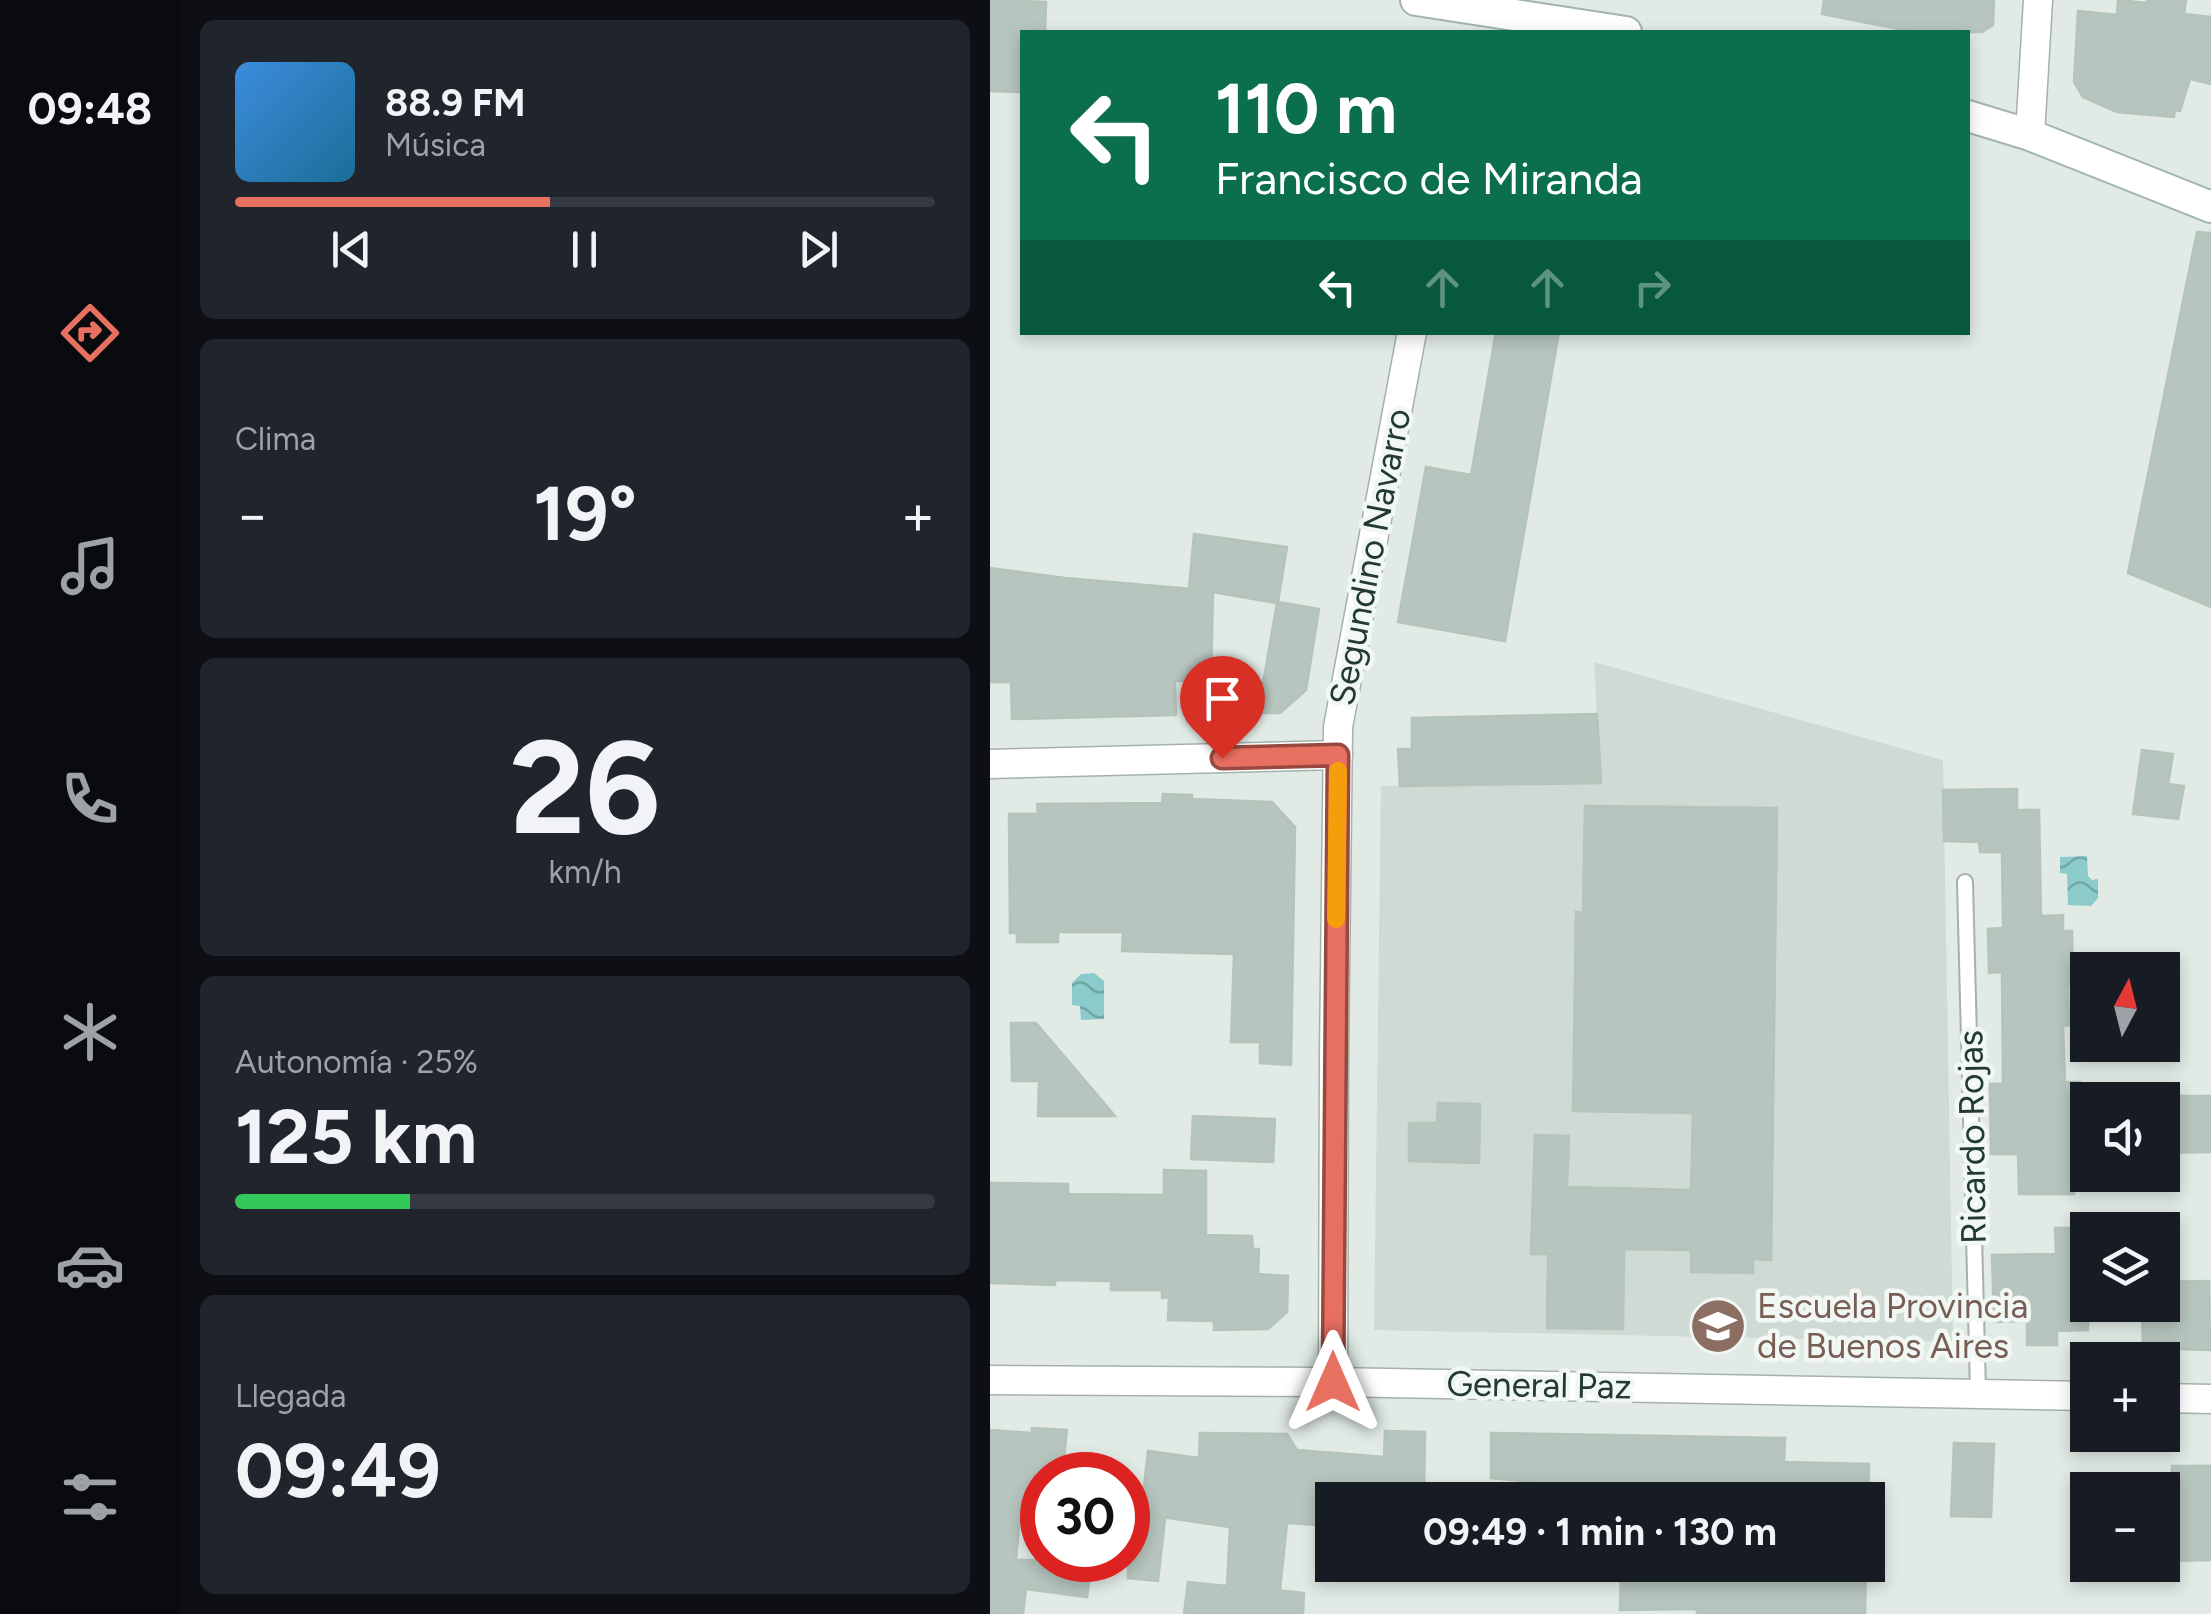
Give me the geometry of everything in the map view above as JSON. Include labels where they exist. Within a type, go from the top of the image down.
[{"type":"main road","points":[[1416,0],[1471,14],[1609,30]]},
{"type":"main road","points":[[1970,117],[2030,135],[2211,207]]},
{"type":"street","points":[[2030,135],[2038,0]]},
{"type":"street","name":"Segundino Navarro","points":[[1333,1382],[1338,726],[1411,335]]},
{"type":"street","points":[[990,764],[1338,755]]},
{"type":"street","name":"General Paz","points":[[990,1380],[2070,1395]]},
{"type":"street","points":[[2180,1398],[2211,1399]]},
{"type":"lane","name":"Ricardo Rojas","points":[[1965,882],[1978,1392]]},
{"type":"shaded area","points":[[1594,662],[1943,760],[1953,1342],[1374,1330],[1381,786],[1601,783]]},
{"type":"water","points":[[2087,856],[2088,876],[2098,879],[2098,898],[2091,906],[2068,905],[2067,874],[2060,873],[2060,857]]},
{"type":"water","points":[[1094,973],[1104,981],[1104,1019],[1081,1020],[1080,1006],[1072,1005],[1072,983],[1081,974]]},
{"type":"building","points":[[990,0],[1046,2],[1045,30],[1020,30],[1020,92],[990,91]]},
{"type":"building","points":[[1824,0],[1994,0],[1993,25],[1982,32],[1904,30],[1822,14]]},
{"type":"building","points":[[2118,0],[2186,0],[2184,14],[2211,17],[2211,84],[2190,79],[2180,111],[2175,110],[2174,117],[2117,112],[2083,97],[2074,82],[2078,11],[2117,15]]},
{"type":"building","points":[[2197,232],[2211,233],[2211,607],[2128,573]]},
{"type":"building","points":[[1495,335],[1558,335],[1505,641],[1398,622],[1426,467],[1471,475]]},
{"type":"building","points":[[1194,534],[1287,547],[1278,602],[1319,609],[1306,690],[1280,713],[1258,713],[1277,603],[1213,592],[1211,681],[1175,681],[1176,715],[1012,719],[1011,682],[990,682],[990,568],[1203,590],[1189,588]]},
{"type":"building","points":[[1597,714],[1601,783],[1400,786],[1398,749],[1412,749],[1412,718]]},
{"type":"building","points":[[2142,750],[2173,754],[2168,784],[2184,786],[2178,819],[2133,814]]},
{"type":"building","points":[[2017,789],[2017,810],[2039,810],[2041,916],[2063,915],[2063,931],[2072,931],[2069,1025],[2063,1026],[2065,1082],[2070,1082],[2070,1192],[2074,1194],[2019,1194],[2018,1154],[1991,1154],[1990,1084],[2003,1084],[2002,972],[1989,973],[1988,929],[2003,928],[2002,852],[1980,852],[1979,842],[1944,841],[1943,790]]},
{"type":"building","points":[[1163,794],[1272,802],[1295,827],[1291,1065],[1260,1063],[1260,1042],[1231,1042],[1234,954],[1122,951],[1123,932],[1058,932],[1058,942],[1017,942],[1017,933],[1010,933],[1009,814],[1038,814],[1037,804],[1162,803]]},
{"type":"building","points":[[1585,806],[1777,808],[1771,1260],[1753,1259],[1753,1273],[1691,1272],[1691,1250],[1624,1249],[1623,1329],[1547,1328],[1548,1254],[1531,1254],[1535,1135],[1569,1136],[1567,1187],[1691,1190],[1693,1113],[1573,1111],[1576,912],[1583,913]]},
{"type":"building","points":[[1011,1023],[1036,1023],[1115,1116],[1038,1116],[1039,1081],[1012,1081]]},
{"type":"building","points":[[2180,1096],[2211,1096],[2211,1152],[2180,1153]]},
{"type":"building","points":[[1438,1103],[1480,1104],[1479,1163],[1409,1161],[1409,1123],[1437,1123]]},
{"type":"building","points":[[1193,1116],[1275,1119],[1273,1162],[1191,1159]]},
{"type":"building","points":[[1164,1170],[1206,1171],[1206,1235],[1252,1236],[1253,1249],[1259,1249],[1258,1274],[1288,1276],[1287,1312],[1268,1329],[1214,1330],[1214,1321],[1168,1320],[1169,1297],[1162,1298],[1162,1290],[1111,1290],[1111,1281],[1055,1280],[1055,1285],[990,1283],[990,1183],[1068,1184],[1068,1194],[1164,1195]]},
{"type":"building","points":[[2055,1228],[2070,1228],[2070,1322],[2088,1322],[2088,1330],[2057,1331],[2057,1345],[2027,1345],[2027,1321],[1994,1322],[1992,1255],[2056,1254]]},
{"type":"building","points":[[2209,1281],[2210,1350],[2180,1349],[2180,1342],[2143,1342],[2142,1322],[2180,1322],[2180,1282]]},
{"type":"building","points":[[1032,1428],[1067,1430],[1065,1452],[1020,1452],[1016,1560],[1020,1560],[1020,1582],[1089,1582],[1087,1597],[1026,1589],[1023,1614],[990,1614],[990,1430],[1032,1433]]},
{"type":"building","points":[[1385,1431],[1425,1432],[1424,1482],[1315,1482],[1315,1525],[1287,1523],[1280,1590],[1268,1589],[1304,1593],[1303,1614],[1184,1614],[1188,1582],[1227,1586],[1230,1527],[1150,1515],[1148,1451],[1199,1458],[1200,1433],[1287,1434],[1297,1450],[1384,1457]]},
{"type":"building","points":[[1491,1433],[1785,1438],[1784,1462],[1869,1464],[1868,1482],[1533,1482],[1491,1478]]},
{"type":"building","points":[[1954,1443],[1994,1444],[1991,1517],[1951,1516]]},
{"type":"building","points":[[2172,1466],[2211,1466],[2211,1560],[2180,1561],[2180,1472],[2172,1472]]},
{"type":"building","points":[[1150,1517],[1165,1519],[1158,1581],[1150,1580]]},
{"type":"building","points":[[1621,1582],[1866,1582],[1865,1614],[1620,1610]]},
{"type":"slow traffic","points":[[1336,919],[1338,771]]},
{"type":"place","name":"Escuela Provincia de Buenos Aires","points":[[1718,1326]]},
{"type":"route","points":[[1222,758],[1338,755],[1333,1382]]}]
